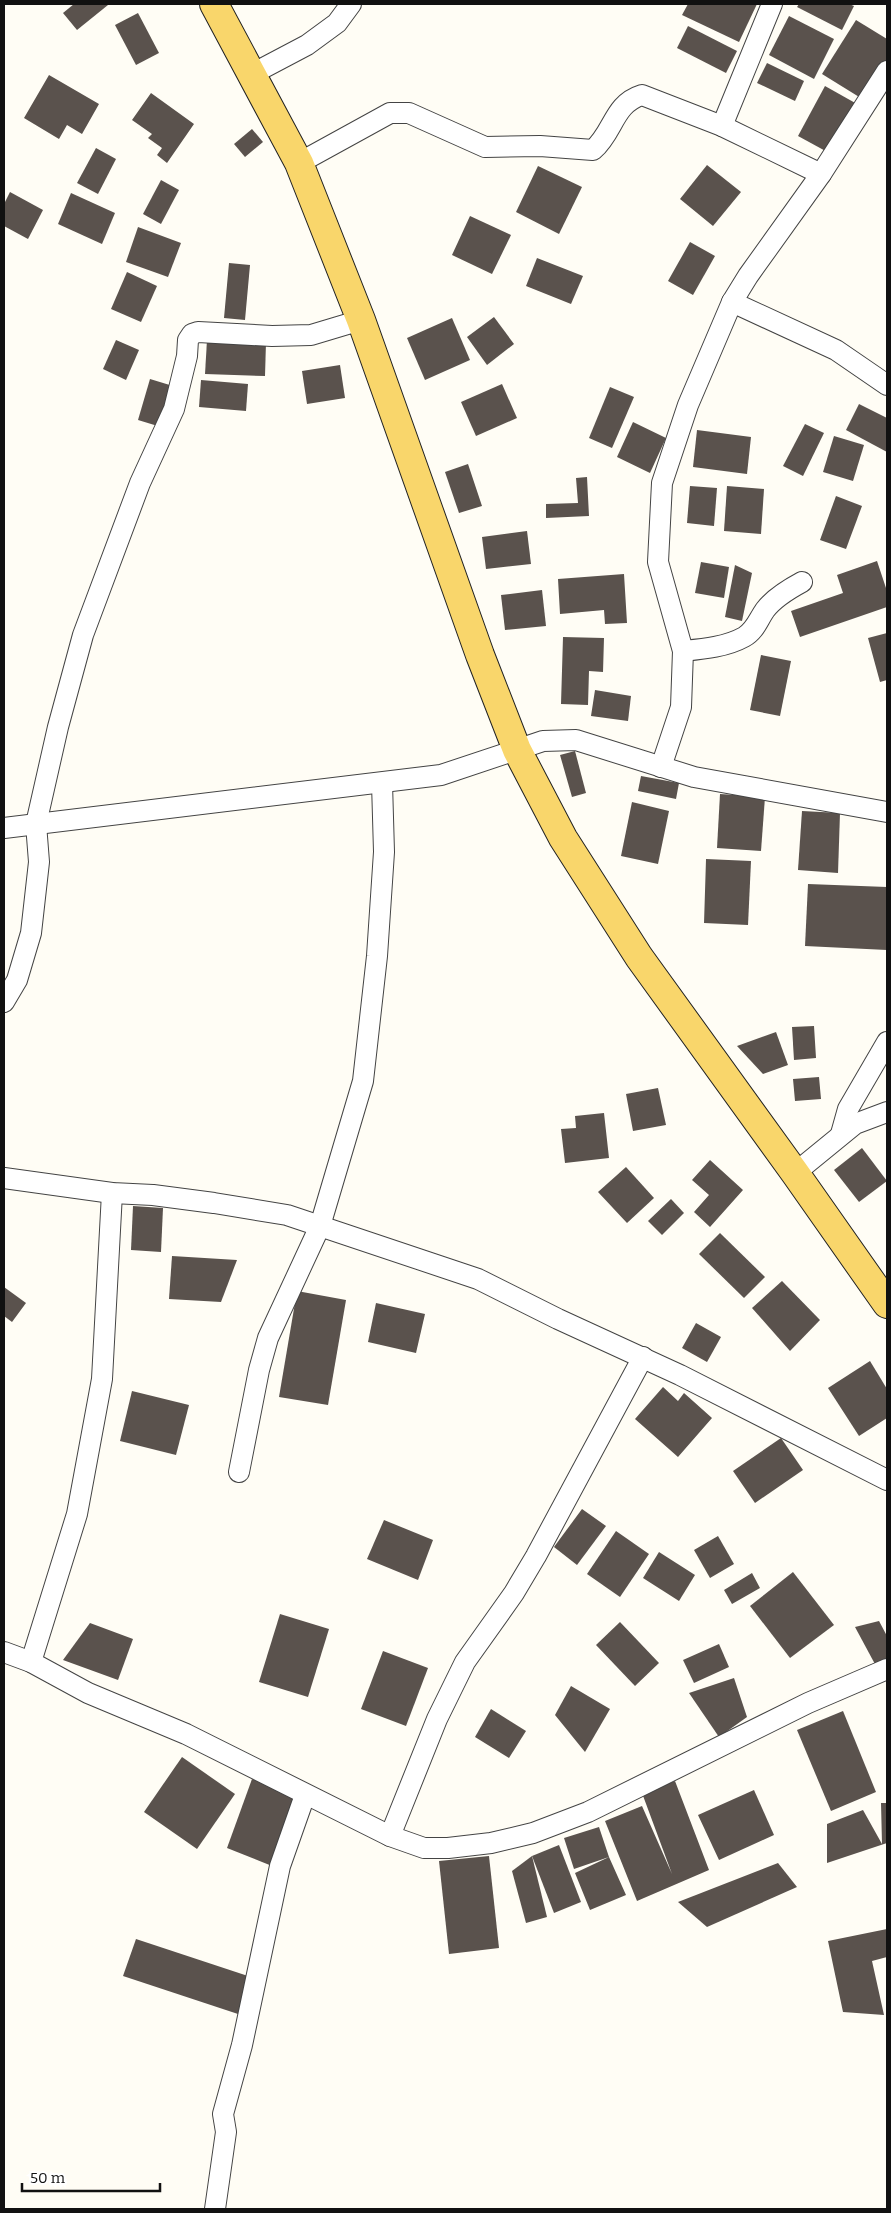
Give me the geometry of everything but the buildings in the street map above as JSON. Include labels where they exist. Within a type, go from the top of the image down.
[{"type":"main road","points":[[214,4],[299,162],[361,320],[516,750],[563,838],[639,957],[887,1304]]},
{"type":"street","points":[[252,74],[307,46],[337,23],[351,4]]},
{"type":"street","points":[[722,126],[772,4]]},
{"type":"street","points":[[661,767],[681,707],[683,651],[658,562],[662,483],[688,405],[732,302],[748,276],[821,174],[887,72]]},
{"type":"street","points":[[299,162],[390,112],[409,113],[485,147],[540,146],[593,150],[601,144],[623,104],[642,95],[722,126],[821,174]]},
{"type":"street","points":[[732,302],[836,350],[887,385]]},
{"type":"street","points":[[4,1002],[17,980],[31,933],[39,862],[36,824],[58,727],[83,635],[140,483],[174,409],[187,356],[188,340],[192,334],[198,332],[312,336],[361,320]]},
{"type":"street","points":[[683,651],[721,645],[744,637],[755,627],[765,610],[787,590],[802,582]]},
{"type":"street","points":[[4,828],[148,809],[441,775],[543,741],[576,740],[694,777],[887,812]]},
{"type":"street","points":[[239,1472],[259,1370],[268,1338],[320,1226],[363,1081],[377,956],[384,852],[382,783]]},
{"type":"street","points":[[841,1134],[848,1109],[887,1042]]},
{"type":"street","points":[[795,1173],[855,1124],[887,1112]]},
{"type":"street","points":[[4,1178],[112,1193],[153,1195],[214,1202],[287,1215],[478,1279],[558,1319],[643,1357],[887,1480]]},
{"type":"street","points":[[31,1662],[77,1514],[102,1379],[112,1193]]},
{"type":"street","points":[[390,1836],[437,1719],[465,1662],[514,1593],[536,1556],[643,1357]]},
{"type":"street","points":[[4,1652],[31,1662],[88,1693],[186,1734],[390,1836],[424,1848],[448,1848],[491,1843],[534,1833],[588,1812],[808,1704],[887,1669]]},
{"type":"street","points":[[215,2209],[226,2132],[223,2114],[242,2045],[280,1866],[305,1795]]}]
